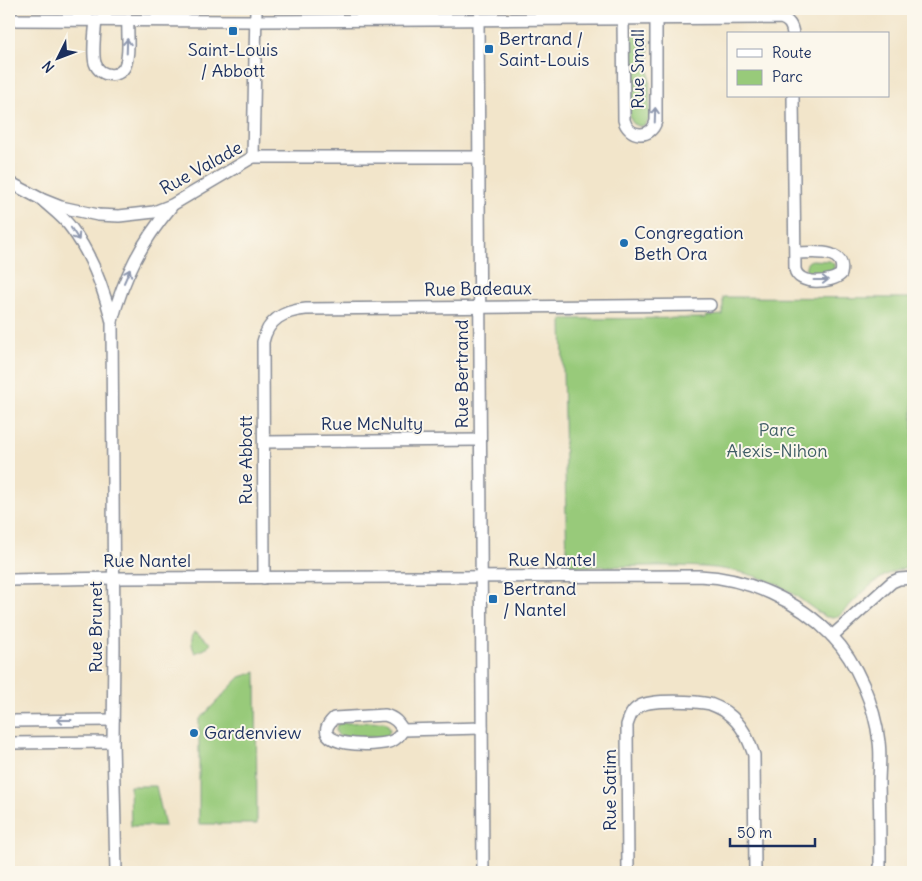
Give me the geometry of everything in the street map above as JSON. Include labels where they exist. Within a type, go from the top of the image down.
[{"type":"street","points":[[253,157],[256,9]]},
{"type":"street","points":[[9,20],[256,21],[781,18],[788,21],[792,26],[793,32]]},
{"type":"street","name":"Rue Bertrand","points":[[478,19],[483,872]]},
{"type":"street","name":"Rue Small","points":[[622,19],[624,120],[625,126],[631,132],[640,134],[645,134],[653,129],[656,121],[656,19]]},
{"type":"street","points":[[96,20],[95,61],[98,69],[104,74],[114,75],[124,68],[126,62],[128,20]]},
{"type":"street","points":[[793,98],[795,253]]},
{"type":"street","name":"Rue Valade","points":[[9,182],[41,199],[74,210],[119,216],[154,212],[172,205],[253,157],[478,156]]},
{"type":"street","name":"Rue Brunet","points":[[41,199],[72,229],[84,250],[106,299],[112,322],[113,742],[116,872]]},
{"type":"street","name":"Rue Brunet","points":[[112,322],[120,292],[136,256],[145,240],[172,205]]},
{"type":"street","name":"Rue Badeaux","points":[[263,342],[272,321],[278,316],[295,310],[710,305]]},
{"type":"street","name":"Rue Abbott","points":[[263,342],[264,578]]},
{"type":"street","name":"Rue McNulty","points":[[264,442],[480,440]]},
{"type":"street","name":"Rue Nantel","points":[[9,580],[715,576],[747,584],[782,599],[799,609],[832,636],[843,650],[863,684],[870,702],[879,742],[880,872]]},
{"type":"street","points":[[832,636],[892,582],[899,579],[913,578]]},
{"type":"street","name":"Rue Satim","points":[[628,872],[627,725],[634,710],[642,704],[651,702],[696,702],[711,705],[726,712],[738,722],[748,737],[754,755],[755,872]]},
{"type":"street","points":[[403,730],[399,722],[385,715],[340,716],[334,718],[327,729],[329,736],[335,741],[344,744],[386,743],[394,740],[403,730],[482,728]]},
{"type":"street","points":[[9,721],[113,720]]},
{"type":"street","points":[[9,743],[113,742]]},
{"type":"green space","points":[[636,34],[645,36],[649,43],[650,118],[645,125],[639,126],[633,123],[630,115],[629,44]]},
{"type":"green space","points":[[811,260],[830,261],[834,264],[834,270],[830,274],[810,274],[806,270],[808,262]]},
{"type":"green space","name":"Parc Alexis-Nihon","points":[[723,297],[913,298],[913,567],[901,569],[881,578],[872,584],[839,616],[826,617],[778,585],[762,578],[730,570],[682,566],[567,567],[562,319],[706,318],[706,316],[723,315]]},
{"type":"green space","points":[[194,632],[211,644],[195,653],[192,643]]},
{"type":"green space","points":[[256,672],[257,824],[199,824],[199,720],[240,677]]},
{"type":"green space","points":[[384,722],[390,730],[384,737],[341,737],[336,731],[337,725],[341,723]]},
{"type":"green space","points":[[130,786],[156,786],[165,826],[131,826]]},
{"type":"place","name":"Saint-Louis / Abbott","points":[[233,31]]},
{"type":"place","name":"Bertrand / Saint-Louis","points":[[489,49]]},
{"type":"place","name":"Congregation Beth Ora","points":[[624,243]]},
{"type":"place","name":"Bertrand / Nantel","points":[[493,599]]},
{"type":"place","name":"Gardenview","points":[[194,733]]}]
